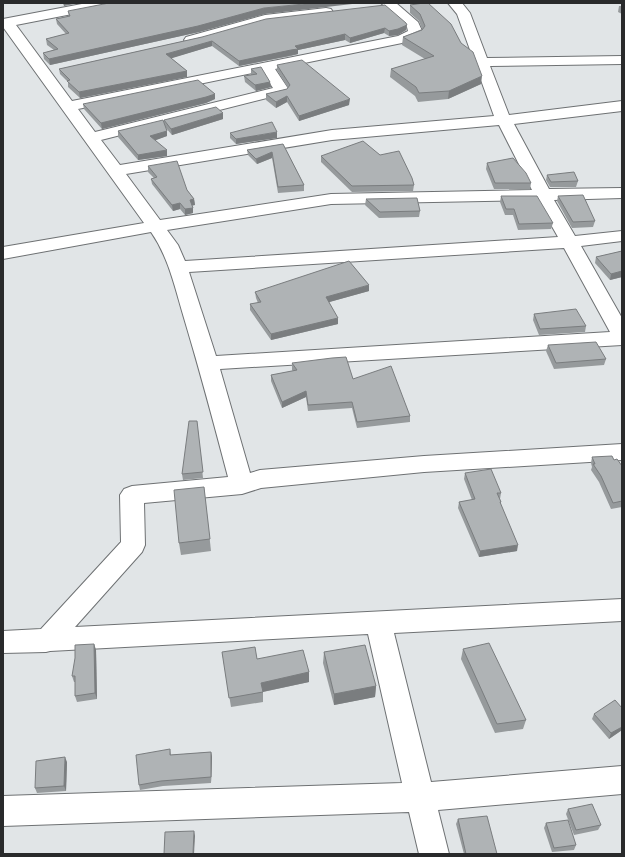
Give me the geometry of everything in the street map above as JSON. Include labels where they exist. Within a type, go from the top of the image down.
[{"type":"street","points":[[5,23],[108,3]]},
{"type":"street","points":[[455,3],[463,14],[504,120],[542,193],[622,335]]},
{"type":"street","points":[[69,106],[402,39],[416,33],[413,25],[384,5]]},
{"type":"street","points":[[179,42],[265,19],[343,10]]},
{"type":"street","points":[[5,23],[51,70],[69,106],[169,244],[178,267],[208,363],[242,485]]},
{"type":"street","points":[[481,62],[622,60]]},
{"type":"street","points":[[92,138],[282,90],[266,66]]},
{"type":"street","points":[[116,172],[332,135],[504,120],[622,106]]},
{"type":"street","points":[[3,253],[157,226],[331,199],[542,193],[622,193]]},
{"type":"street","points":[[178,267],[570,242],[622,236]]},
{"type":"street","points":[[208,363],[622,338]]},
{"type":"street","points":[[46,641],[133,544],[132,495],[242,485],[260,479],[424,464],[622,452]]},
{"type":"street","points":[[3,642],[46,641],[622,610]]},
{"type":"street","points":[[378,623],[434,854]]},
{"type":"street","points":[[3,812],[421,798],[622,780]]},
{"type":"building","points":[[109,3],[314,3],[264,8],[198,26],[49,59],[43,53],[58,49],[46,39],[69,33],[56,19],[70,16],[68,11]]},
{"type":"building","points":[[428,3],[451,24],[461,43],[473,52],[482,76],[449,91],[419,93],[416,87],[391,69],[434,56],[403,37],[422,30],[425,26],[420,14],[410,5]]},
{"type":"building","points":[[385,5],[407,25],[389,31],[385,28],[350,38],[345,34],[295,46],[298,49],[239,61],[212,41],[166,54],[187,71],[79,92],[67,81],[70,80],[59,69],[202,37],[266,19]]},
{"type":"building","points":[[302,60],[350,99],[299,116],[287,96],[276,102],[266,94],[287,89],[290,85],[277,65]]},
{"type":"building","points":[[261,67],[270,82],[255,85],[244,76],[257,74],[251,69]]},
{"type":"building","points":[[198,80],[215,94],[101,123],[83,104]]},
{"type":"building","points":[[216,107],[223,113],[171,129],[164,120]]},
{"type":"building","points":[[163,120],[167,131],[150,136],[167,150],[138,155],[118,131]]},
{"type":"building","points":[[272,122],[277,132],[236,139],[230,133]]},
{"type":"building","points":[[363,141],[380,155],[399,151],[414,185],[352,186],[321,156]]},
{"type":"building","points":[[283,144],[304,185],[278,187],[272,152],[256,159],[247,150]]},
{"type":"building","points":[[513,158],[526,173],[531,183],[495,183],[487,163]]},
{"type":"building","points":[[177,161],[187,190],[194,199],[190,200],[193,208],[185,209],[180,203],[172,205],[151,179],[157,177],[148,166]]},
{"type":"building","points":[[574,172],[578,181],[551,182],[547,175]]},
{"type":"building","points":[[583,195],[595,221],[573,222],[558,196]]},
{"type":"building","points":[[501,196],[537,196],[553,223],[519,224],[514,209],[506,209]]},
{"type":"building","points":[[417,198],[420,211],[380,212],[366,199]]},
{"type":"building","points":[[622,251],[622,271],[611,274],[596,257]]},
{"type":"building","points":[[349,261],[369,285],[326,297],[338,318],[271,334],[250,304],[261,302],[255,292]]},
{"type":"building","points":[[576,309],[586,326],[540,329],[534,314]]},
{"type":"building","points":[[596,342],[606,359],[556,363],[548,345]]},
{"type":"building","points":[[346,357],[353,379],[391,366],[410,416],[357,422],[352,402],[308,405],[306,391],[282,402],[271,375],[297,370],[292,363]]},
{"type":"building","points":[[189,421],[197,421],[203,472],[182,474]]},
{"type":"building","points":[[612,456],[614,460],[617,459],[622,466],[622,501],[613,503],[601,476],[593,464],[595,464],[592,457]]},
{"type":"building","points":[[491,469],[501,493],[497,493],[500,502],[518,545],[480,551],[459,502],[475,499],[465,473]]},
{"type":"building","points":[[204,487],[210,539],[179,543],[174,490]]},
{"type":"building","points":[[489,643],[526,720],[497,724],[463,649]]},
{"type":"building","points":[[94,644],[95,693],[75,696],[75,676],[72,676],[75,658],[75,645]]},
{"type":"building","points":[[365,645],[376,686],[334,694],[324,652]]},
{"type":"building","points":[[255,647],[257,659],[303,650],[309,672],[261,683],[263,692],[229,698],[222,652]]},
{"type":"building","points":[[615,700],[622,708],[622,727],[611,733],[594,714]]},
{"type":"building","points":[[170,749],[170,755],[211,752],[211,777],[161,781],[139,785],[136,755]]},
{"type":"building","points":[[65,757],[64,786],[35,788],[36,761]]},
{"type":"building","points":[[592,804],[601,825],[576,830],[568,809]]},
{"type":"building","points":[[487,816],[497,854],[466,854],[458,819]]},
{"type":"building","points":[[568,820],[576,845],[554,848],[546,823]]},
{"type":"building","points":[[194,831],[193,854],[164,854],[165,832]]}]
